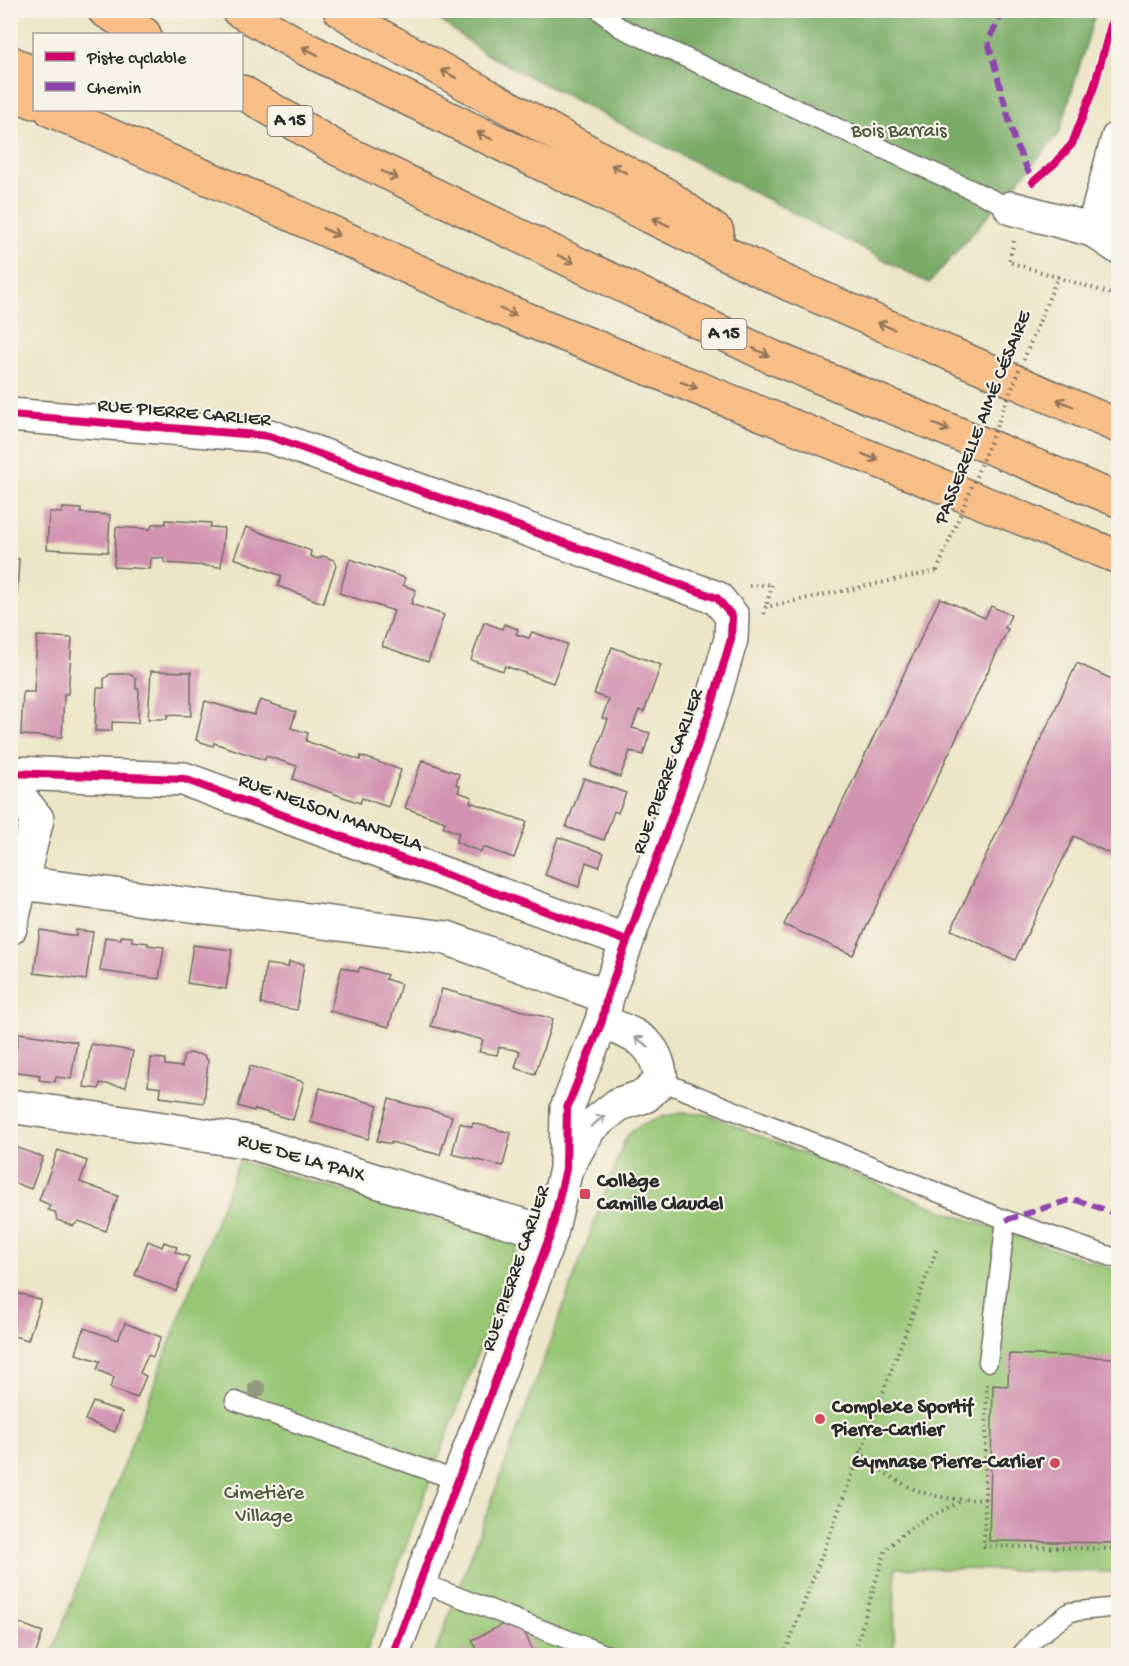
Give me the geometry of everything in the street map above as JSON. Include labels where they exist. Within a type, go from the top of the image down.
[{"type":"highway","points":[[104,10],[142,33]]},
{"type":"highway","points":[[238,10],[304,48],[789,284],[1119,426]]},
{"type":"highway","points":[[340,10],[377,34],[666,195],[789,284]]},
{"type":"highway","points":[[10,62],[33,74]]},
{"type":"highway","points":[[10,92],[33,102]]},
{"type":"highway","name":"A 15","points":[[243,93],[338,149],[772,357],[1119,500]]},
{"type":"highway","points":[[53,111],[501,309],[1119,557]]},
{"type":"highway","points":[[99,111],[277,208]]},
{"type":"street","points":[[1013,223],[1106,238],[1119,138]]},
{"type":"street","name":"RUE PIERRE CARLIER","points":[[10,415],[269,436],[717,598],[732,616],[731,639],[711,707],[567,1108],[566,1169],[550,1233],[392,1656]]},
{"type":"street","name":"RUE NELSON MANDELA","points":[[10,773],[184,778],[627,941]]},
{"type":"street","points":[[10,785],[37,819],[10,928]]},
{"type":"street","points":[[21,883],[447,938],[604,1009],[654,1050],[660,1066],[662,1081]]},
{"type":"street","name":"RUE PIERRE CARLIER","points":[[566,1169],[590,1127],[619,1104],[645,1096],[662,1081]]},
{"type":"street","name":"RUE DE LA PAIX","points":[[10,1106],[250,1142],[550,1233]]},
{"type":"lane","points":[[598,10],[619,27],[1013,223]]},
{"type":"lane","points":[[662,1081],[1006,1220],[1119,1259]]},
{"type":"lane","points":[[988,1362],[1006,1220]]},
{"type":"lane","points":[[235,1401],[458,1481]]},
{"type":"lane","points":[[420,1582],[610,1656]]},
{"type":"lane","points":[[1020,1656],[1037,1637],[1070,1612],[1119,1607]]},
{"type":"path","points":[[1013,223],[1010,262],[1119,296]]},
{"type":"path","points":[[762,618],[772,584]]},
{"type":"path","points":[[784,1656],[859,1451],[938,1246]]},
{"type":"path","points":[[988,1362],[984,1546],[1119,1549]]},
{"type":"path","points":[[859,1451],[882,1472],[905,1486],[930,1495],[964,1500],[985,1500]]},
{"type":"path","points":[[852,1656],[885,1551],[919,1521],[964,1500]]},
{"type":"green space","name":"Bois Barrais","points":[[428,11],[1096,11],[1059,134],[929,283],[484,53]]},
{"type":"green space","name":"Complexe Sportif Pierre-Carlier","points":[[682,1113],[706,1114],[946,1212],[1118,1271],[1118,1572],[895,1568],[894,1655],[434,1656],[626,1137],[652,1120]]},
{"type":"green space","name":"Cimetière Village","points":[[239,1161],[519,1243],[365,1655],[51,1656]]},
{"type":"building","points":[[63,508],[81,509],[81,513],[110,515],[108,552],[47,549],[49,512],[62,513]]},
{"type":"building","points":[[166,520],[211,523],[210,527],[224,528],[221,567],[165,563],[163,558],[151,558],[150,569],[114,567],[116,527],[151,529],[152,524],[165,524]]},
{"type":"building","points":[[246,527],[311,551],[310,556],[318,559],[323,556],[334,560],[336,566],[323,603],[278,586],[282,576],[234,558]]},
{"type":"building","points":[[10,558],[19,559],[16,615],[10,614]]},
{"type":"building","points":[[350,559],[405,578],[403,585],[416,590],[411,604],[444,615],[428,662],[382,646],[394,611],[339,593]]},
{"type":"building","points":[[940,598],[985,618],[991,606],[1011,615],[1005,628],[1008,629],[853,955],[784,925]]},
{"type":"building","points":[[484,622],[502,629],[504,624],[518,629],[516,634],[529,638],[532,632],[567,644],[553,683],[505,666],[503,671],[471,660]]},
{"type":"building","points":[[37,636],[72,638],[68,694],[64,694],[62,737],[21,735],[23,692],[34,692]]},
{"type":"building","points":[[612,647],[661,665],[644,712],[639,710],[632,728],[650,733],[643,755],[630,751],[620,777],[591,766],[608,719],[602,718],[609,699],[594,694]]},
{"type":"building","points":[[1077,663],[1118,682],[1118,858],[1074,836],[1015,960],[951,930]]},
{"type":"building","points":[[151,671],[191,672],[191,716],[167,715],[167,719],[148,719]]},
{"type":"building","points":[[110,674],[131,674],[136,679],[136,689],[139,689],[138,723],[112,722],[112,731],[95,731],[97,688],[104,688],[104,679]]},
{"type":"building","points":[[260,700],[296,712],[291,728],[308,733],[306,741],[360,760],[361,756],[401,770],[388,807],[362,798],[360,803],[293,779],[297,766],[266,756],[265,760],[214,743],[213,746],[196,740],[205,701],[254,715]]},
{"type":"building","points":[[422,760],[459,774],[456,785],[460,786],[458,792],[472,797],[470,802],[527,822],[514,858],[483,847],[481,852],[456,842],[459,833],[443,827],[445,822],[405,808]]},
{"type":"building","points":[[584,778],[626,793],[618,813],[614,811],[604,840],[566,827]]},
{"type":"building","points":[[558,837],[604,853],[599,867],[586,862],[579,887],[545,875]]},
{"type":"building","points":[[40,930],[76,936],[76,930],[93,932],[86,980],[34,973]]},
{"type":"building","points":[[121,936],[132,937],[132,941],[164,947],[159,979],[100,971],[105,937],[121,939]]},
{"type":"building","points":[[193,945],[232,950],[226,989],[187,983]]},
{"type":"building","points":[[289,962],[304,964],[297,1010],[261,1004],[266,964],[288,967]]},
{"type":"building","points":[[342,967],[358,972],[360,967],[387,975],[385,979],[401,984],[389,1027],[330,1011]]},
{"type":"building","points":[[442,989],[553,1019],[535,1074],[515,1068],[520,1051],[499,1047],[497,1055],[479,1052],[483,1040],[431,1026]]},
{"type":"building","points":[[19,1033],[77,1042],[71,1079],[56,1077],[55,1082],[39,1080],[40,1075],[12,1071]]},
{"type":"building","points":[[91,1044],[133,1051],[126,1087],[100,1083],[99,1089],[84,1087]]},
{"type":"building","points":[[189,1053],[204,1055],[208,1061],[204,1103],[160,1097],[161,1088],[148,1086],[151,1058],[165,1059],[165,1065],[182,1067],[183,1057]]},
{"type":"building","points":[[250,1066],[304,1082],[293,1120],[238,1106]]},
{"type":"building","points":[[320,1088],[378,1105],[368,1139],[310,1122]]},
{"type":"building","points":[[389,1099],[452,1116],[440,1155],[391,1142],[391,1144],[377,1141]]},
{"type":"building","points":[[460,1123],[472,1127],[473,1123],[511,1133],[503,1166],[452,1154]]},
{"type":"building","points":[[10,1145],[43,1157],[31,1189],[10,1181]]},
{"type":"building","points":[[58,1150],[87,1161],[80,1182],[118,1196],[106,1231],[79,1221],[73,1226],[57,1220],[55,1212],[48,1210],[50,1205],[39,1200]]},
{"type":"building","points":[[148,1241],[162,1247],[164,1242],[177,1247],[175,1252],[189,1257],[176,1291],[135,1275]]},
{"type":"building","points":[[10,1291],[41,1300],[28,1340],[10,1335]]},
{"type":"building","points":[[125,1323],[161,1337],[153,1357],[148,1355],[140,1373],[146,1376],[137,1398],[110,1388],[114,1377],[97,1370],[100,1361],[76,1354],[84,1328],[118,1340]]},
{"type":"building","name":"Gymnase Pierre-Carlier","points":[[1009,1354],[1118,1358],[1118,1543],[989,1541],[993,1385],[1008,1386]]},
{"type":"building","points":[[93,1402],[122,1412],[115,1432],[85,1420]]},
{"type":"building","points":[[10,1620],[43,1632],[35,1656],[10,1656]]},
{"type":"building","points":[[511,1620],[521,1624],[535,1656],[459,1656],[461,1649],[474,1654],[476,1648],[472,1640]]},
{"type":"marked path","points":[[1004,10],[988,41],[1015,142],[1033,182]]},
{"type":"marked path","points":[[1006,1220],[1073,1199],[1118,1214]]},
{"type":"cycle path","points":[[1033,182],[1072,144],[1094,87],[1115,10]]},
{"type":"cycle path","points":[[10,415],[269,436],[717,598],[732,616],[731,639],[711,707],[607,997],[602,1021],[567,1108],[566,1169],[551,1233],[392,1656]]},
{"type":"cycle path","points":[[10,773],[184,779],[627,941]]},
{"type":"place","name":"Collège Camille Claudel","points":[[585,1194]]},
{"type":"place","name":"Complexe Sportif Pierre-Carlier","points":[[820,1419]]},
{"type":"place","name":"Gymnase Pierre-Carlier","points":[[1055,1463]]}]
